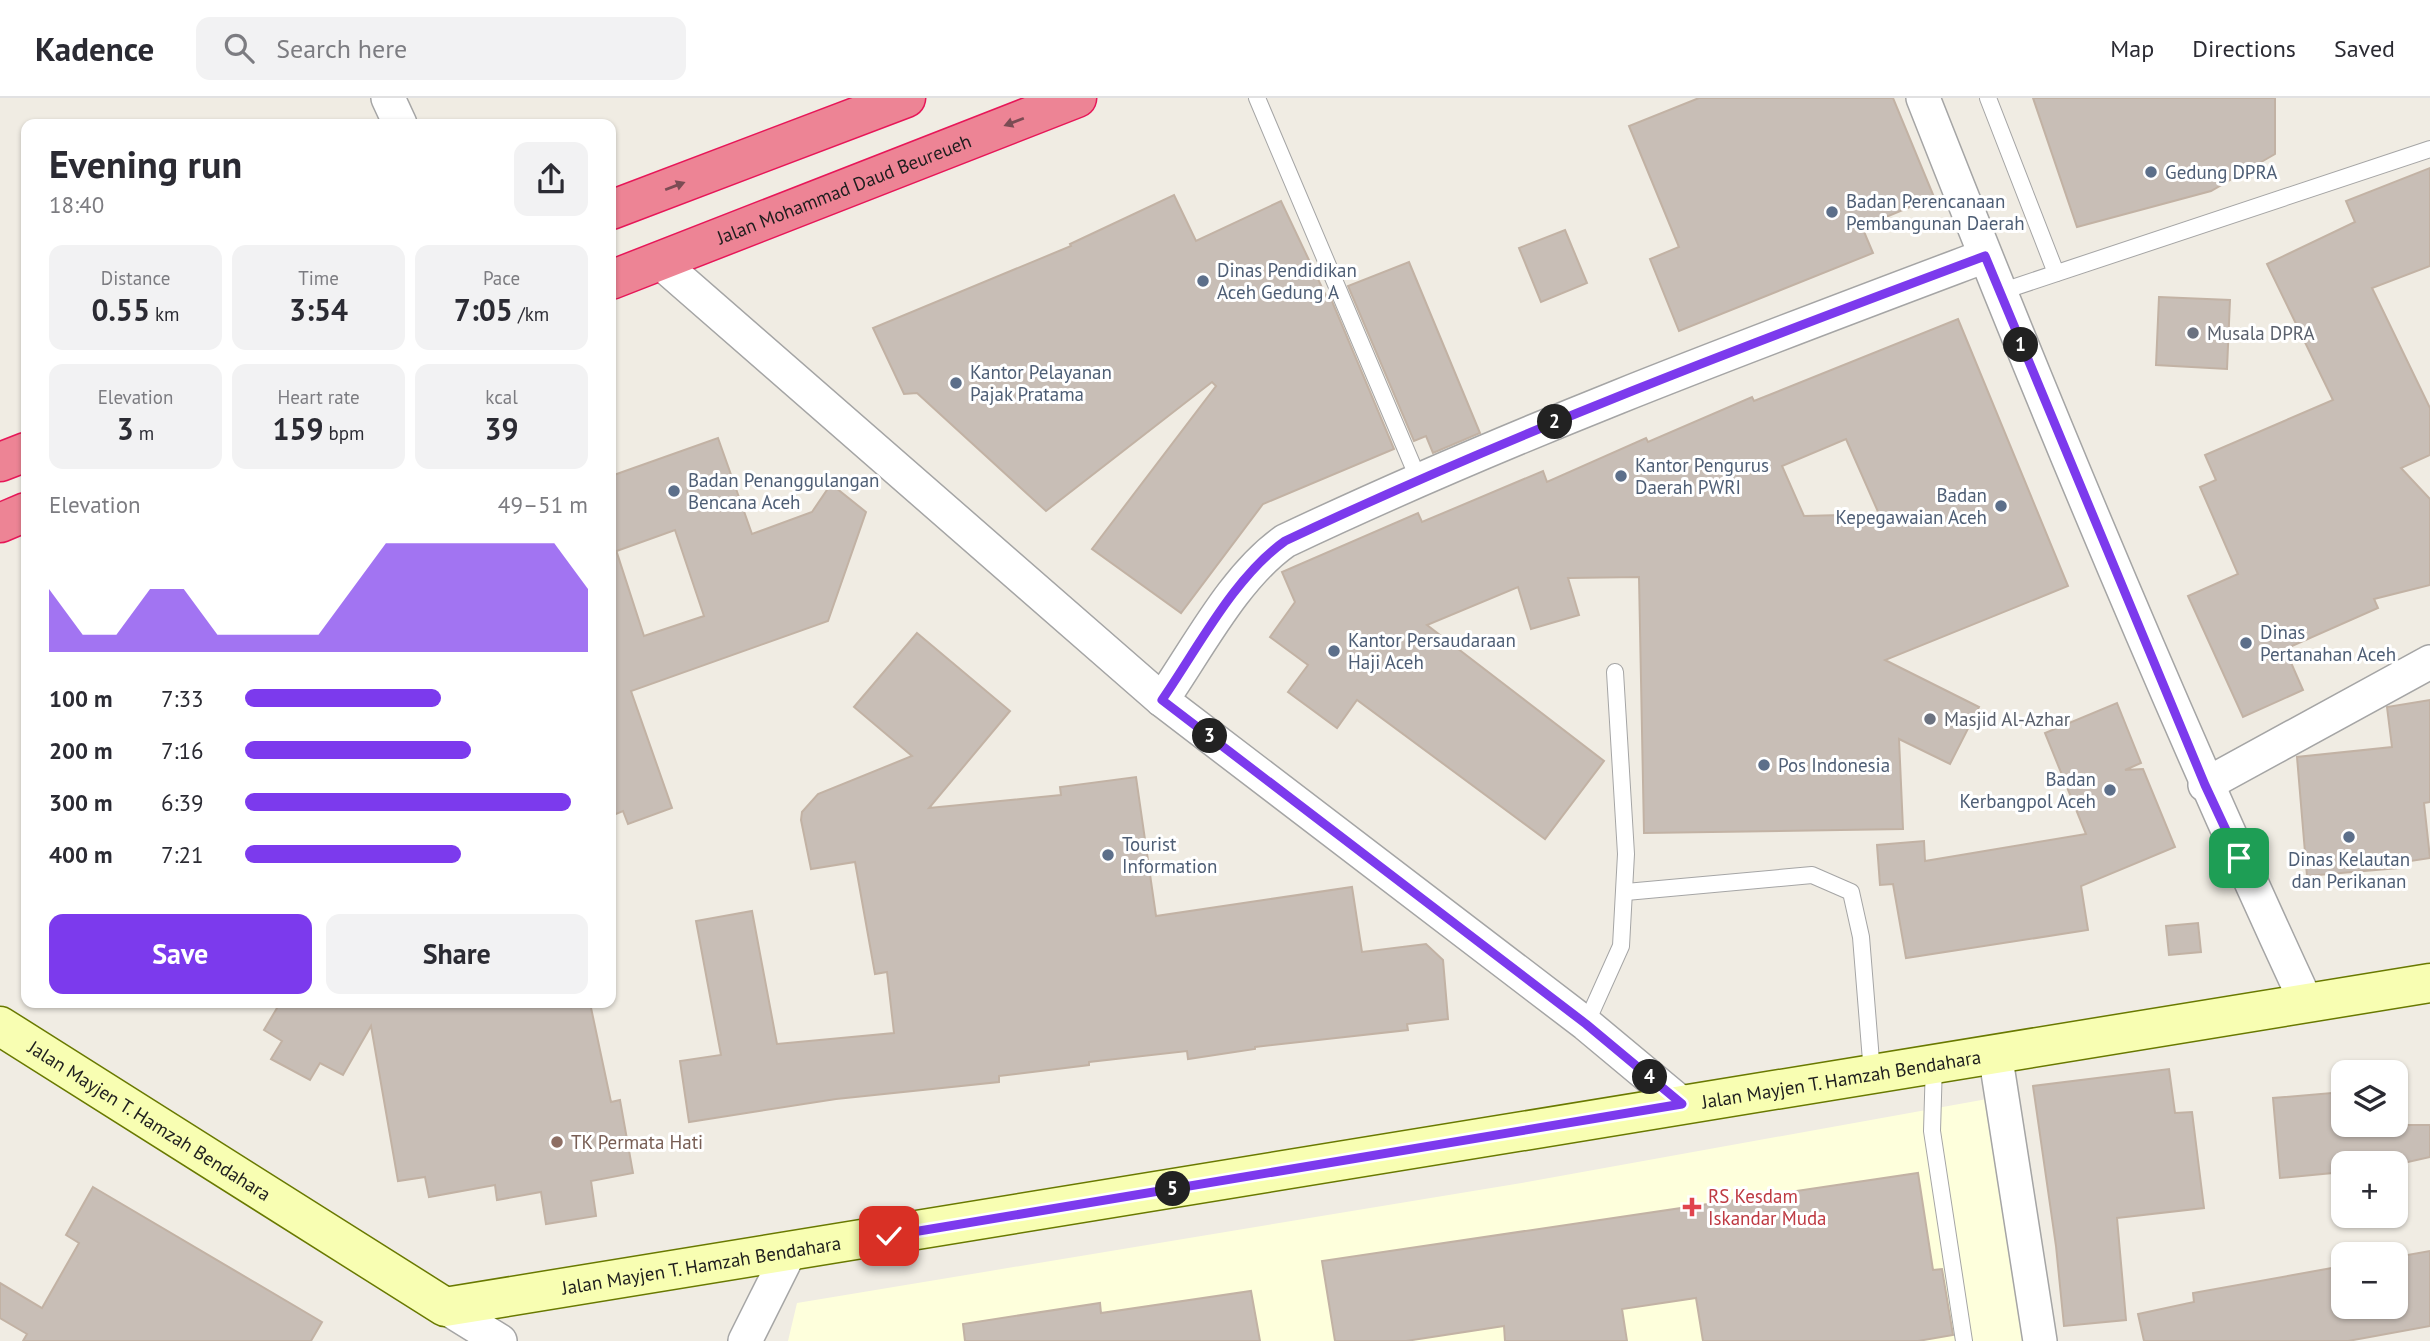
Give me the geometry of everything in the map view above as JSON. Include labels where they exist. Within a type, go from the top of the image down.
[{"type":"highway","points":[[616,208],[906,98]]},
{"type":"highway","name":"Jalan Mohammad Daud Beureueh","points":[[616,278],[1077,98]]},
{"type":"highway","points":[[0,523],[21,514]]},
{"type":"street","points":[[388,98],[398,119]]},
{"type":"street","points":[[1923,98],[1985,256],[2205,785],[2306,1002]]},
{"type":"street","points":[[1162,700],[1248,574],[1266,554],[1285,541],[1418,478],[1726,354],[1985,256]]},
{"type":"street","points":[[659,261],[1162,700],[1586,1024],[1682,1104]]},
{"type":"street","points":[[2205,785],[2430,662]]},
{"type":"street","name":"Jalan Mayjen T. Hamzah Bendahara","points":[[0,1026],[444,1307],[789,1253],[2430,983]]},
{"type":"street","points":[[1995,1053],[2040,1341]]},
{"type":"street","points":[[745,1341],[789,1253]]},
{"type":"street","points":[[444,1307],[500,1341]]},
{"type":"lane","points":[[1257,98],[1418,478]]},
{"type":"lane","points":[[1988,98],[2056,273]]},
{"type":"lane","points":[[2000,292],[2430,149]]},
{"type":"lane","points":[[1586,1024],[1621,946],[1626,892],[1615,672]]},
{"type":"lane","points":[[1626,892],[1812,874],[1851,892],[1861,937],[1872,1073]]},
{"type":"lane","points":[[1934,1063],[1932,1131],[1964,1341]]},
{"type":"shaded area","name":"RS Kesdam Iskandar Muda","points":[[1987,1099],[2029,1341],[788,1341],[797,1303],[1527,1182]]},
{"type":"building","points":[[1699,98],[1893,98],[1934,197],[1862,227],[1873,253],[1679,331],[1650,259],[1679,247],[1629,126]]},
{"type":"building","name":"Gedung DPRA","points":[[2033,98],[2275,98],[2275,154],[2211,191],[2077,227]]},
{"type":"building","points":[[2430,168],[2430,266],[2372,288],[2430,408],[2430,455],[2401,468],[2430,499],[2430,585],[2374,599],[2378,608],[2285,649],[2303,690],[2243,717],[2188,596],[2238,574],[2200,487],[2216,480],[2205,455],[2333,400],[2267,264],[2355,222],[2346,201]]},
{"type":"building","points":[[1174,195],[1196,241],[1281,201],[1326,296],[1329,294],[1394,449],[1263,504],[1181,613],[1092,549],[1216,386],[1212,382],[1046,511],[917,393],[904,394],[873,328],[1071,246],[1070,244]]},
{"type":"building","points":[[1565,230],[1587,283],[1541,302],[1519,248]]},
{"type":"building","points":[[1409,262],[1480,433],[1433,453],[1426,436],[1414,441],[1348,286]]},
{"type":"building","name":"Musala DPRA","points":[[2159,297],[2230,300],[2227,369],[2156,365]]},
{"type":"building","points":[[1958,319],[2068,586],[1885,660],[1979,707],[1950,764],[1899,739],[1903,829],[1644,833],[1639,577],[1568,578],[1579,615],[1531,629],[1518,587],[1427,625],[1604,761],[1545,839],[1357,700],[1337,728],[1288,692],[1308,665],[1270,637],[1295,602],[1282,572],[1418,513],[1422,522],[1543,471],[1547,482],[1646,438],[1648,442],[1752,397],[1754,401]],"holes":[[[1846,439],[1879,514],[1804,516],[1782,466]]]},
{"type":"building","points":[[718,438],[752,534],[812,512],[831,484],[866,512],[828,621],[631,691],[672,808],[628,824],[623,811],[616,814],[616,553],[644,636],[704,616],[675,530],[616,551],[616,474]]},
{"type":"building","points":[[917,633],[1010,711],[929,808],[1061,795],[1060,787],[1136,777],[1156,916],[1352,887],[1362,952],[1426,944],[1443,960],[1448,1019],[1407,1024],[1408,1030],[1255,1047],[1188,1059],[1187,1051],[1089,1062],[1089,1065],[999,1076],[999,1082],[836,1099],[689,1122],[680,1061],[721,1055],[696,921],[752,911],[777,1044],[894,1033],[887,972],[875,974],[855,862],[811,869],[801,820],[802,812],[818,794],[912,756],[854,707]]},
{"type":"building","name":"Dinas Kelautan dan Perikanan","points":[[2430,700],[2430,802],[2424,803],[2430,858],[2397,863],[2398,868],[2307,876],[2297,757],[2392,747],[2387,707]]},
{"type":"building","points":[[2117,703],[2141,763],[2125,770],[2143,769],[2175,847],[2081,886],[2088,930],[1906,958],[1893,884],[1880,885],[1877,845],[1924,841],[1925,861],[2086,834],[2045,733]]},
{"type":"building","points":[[2198,923],[2201,952],[2169,955],[2166,926]]},
{"type":"building","points":[[277,1008],[591,1008],[611,1102],[620,1100],[633,1173],[591,1181],[596,1216],[546,1224],[541,1192],[497,1200],[495,1185],[429,1197],[425,1177],[398,1181],[371,1026],[343,1075],[320,1063],[310,1080],[271,1059],[282,1041],[264,1030]]},
{"type":"building","points":[[2169,1069],[2175,1113],[2192,1112],[2204,1208],[2117,1218],[2126,1320],[2064,1326],[2056,1246],[2033,1086]]},
{"type":"building","points":[[2331,1093],[2331,1137],[2408,1137],[2408,1125],[2430,1125],[2430,1157],[2408,1162],[2408,1151],[2331,1151],[2331,1173],[2280,1178],[2273,1098]]},
{"type":"building","points":[[1918,1173],[1933,1270],[1942,1269],[1953,1335],[1918,1341],[1703,1341],[1696,1298],[1622,1309],[1627,1341],[1505,1341],[1504,1326],[1406,1341],[1335,1341],[1322,1261]]},
{"type":"building","points":[[93,1187],[322,1322],[311,1341],[23,1341],[27,1334],[0,1318],[0,1283],[42,1308],[79,1243],[66,1235]]},
{"type":"building","points":[[2430,1251],[2430,1326],[2348,1341],[2144,1341],[2138,1314],[2194,1302],[2193,1293],[2331,1268],[2331,1319],[2408,1319],[2408,1255]]},
{"type":"building","points":[[1251,1291],[1260,1341],[965,1341],[963,1324],[1100,1303],[1101,1313]]},
{"type":"place","name":"Gedung DPRA","points":[[2151,172]]},
{"type":"place","name":"Badan Perencanaan Pembangunan Daerah","points":[[1832,212]]},
{"type":"place","name":"Dinas Pendidikan Aceh Gedung A","points":[[1203,281]]},
{"type":"place","name":"Musala DPRA","points":[[2193,333]]},
{"type":"place","name":"Kantor Pelayanan Pajak Pratama","points":[[956,383]]},
{"type":"place","name":"Kantor Pengurus Daerah PWRI","points":[[1621,476]]},
{"type":"place","name":"Badan Penanggulangan Bencana Aceh","points":[[674,491]]},
{"type":"place","name":"Badan Kepegawaian Aceh","points":[[2001,506]]},
{"type":"place","name":"Dinas Pertanahan Aceh","points":[[2246,643]]},
{"type":"place","name":"Kantor Persaudaraan Haji Aceh","points":[[1334,651]]},
{"type":"place","name":"Masjid Al-Azhar","points":[[1930,719]]},
{"type":"place","name":"Pos Indonesia","points":[[1764,765]]},
{"type":"place","name":"Badan Kerbangpol Aceh","points":[[2110,790]]},
{"type":"place","name":"Dinas Kelautan dan Perikanan","points":[[2349,837]]},
{"type":"place","name":"Tourist Information","points":[[1108,855]]},
{"type":"place","name":"TK Permata Hati","points":[[557,1142]]},
{"type":"place","name":"RS Kesdam Iskandar Muda","points":[[1692,1207]]},
{"type":"route","points":[[889,1236],[1682,1104],[1586,1024],[1162,700],[1248,574],[1266,554],[1285,541],[1418,478],[1726,354],[1985,256],[2205,785],[2239,858]]}]
